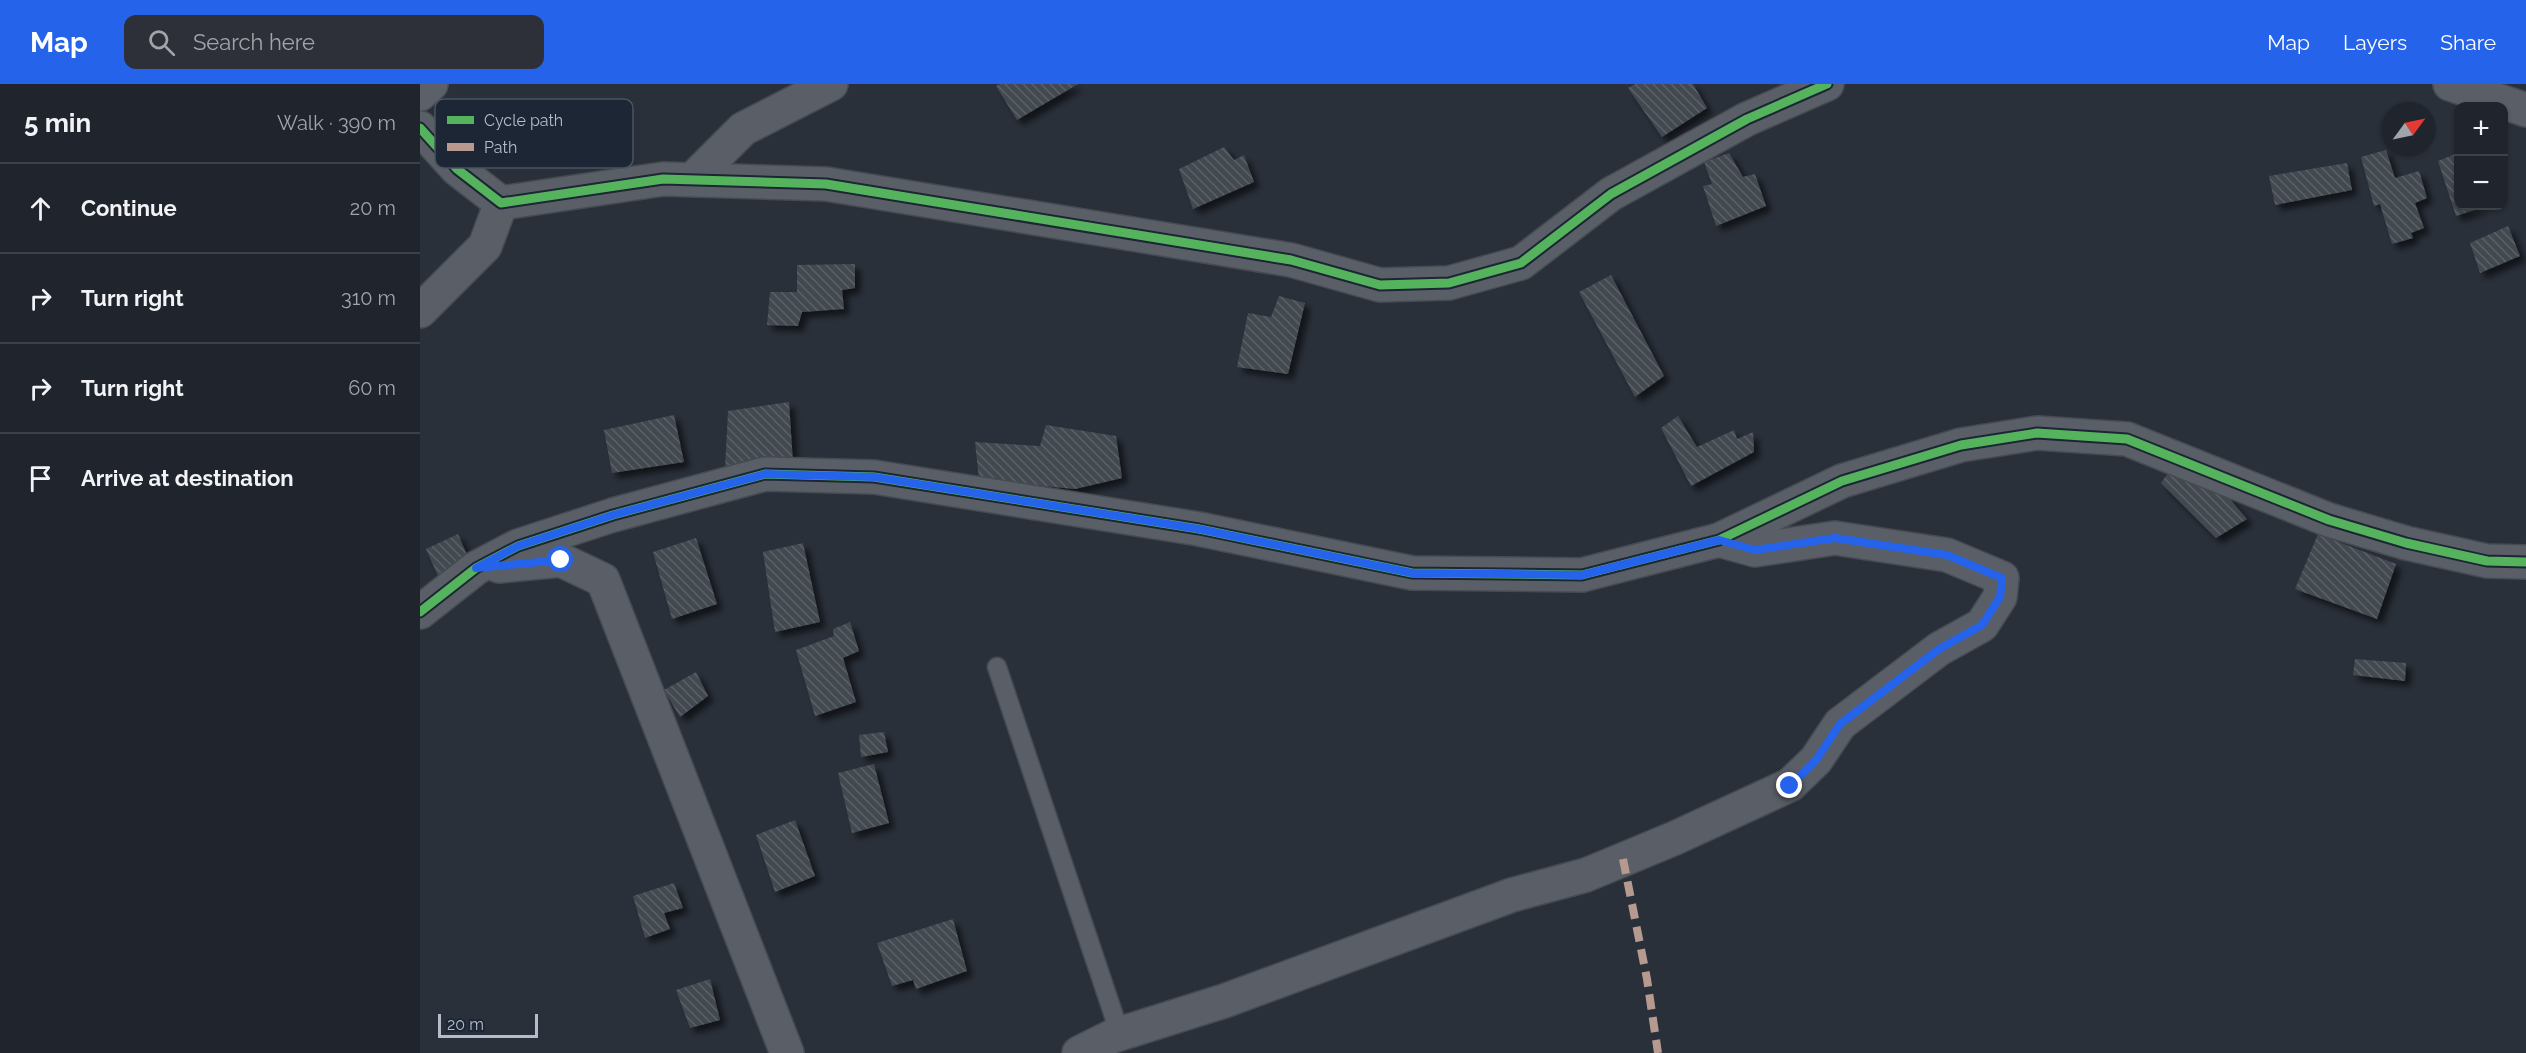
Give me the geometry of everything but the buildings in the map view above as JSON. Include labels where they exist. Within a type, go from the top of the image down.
[{"type":"main road","points":[[420,94],[431,84]]},
{"type":"street","points":[[693,179],[743,129],[831,84]]},
{"type":"street","points":[[456,168],[501,203],[663,179],[826,184],[1291,260],[1380,285],[1449,283],[1521,263],[1611,194],[1747,119],[1827,84]]},
{"type":"street","points":[[2463,86],[2526,110]]},
{"type":"street","points":[[420,128],[435,145]]},
{"type":"street","points":[[420,311],[485,246],[501,203]]},
{"type":"street","points":[[420,612],[476,568],[518,546],[592,522],[765,474],[874,477],[1199,529],[1412,573],[1582,575],[1719,540],[1842,481],[1961,445],[2037,433],[2127,439],[2329,520],[2406,543],[2487,561],[2526,562]]},
{"type":"street","points":[[1079,1053],[1120,1034],[1224,1001],[1512,896],[1586,875],[1790,786],[1816,760],[1840,724],[1930,656],[1982,625],[2000,597],[2002,578],[1947,555],[1835,538],[1755,550],[1719,540]]},
{"type":"street","points":[[476,568],[561,560],[603,580],[787,1053]]},
{"type":"lane","points":[[997,667],[1120,1034]]},
{"type":"marked path","points":[[1623,859],[1647,979],[1658,1053]]},
{"type":"cycle path","points":[[456,168],[501,203],[663,179],[826,184],[1291,260],[1380,285],[1449,283],[1521,263],[1611,194],[1747,119],[1827,84]]},
{"type":"cycle path","points":[[420,128],[435,145]]},
{"type":"cycle path","points":[[420,612],[476,568],[518,546],[613,515],[765,474],[874,477],[1199,529],[1412,573],[1582,575],[1719,540],[1842,481],[1961,445],[2037,433],[2127,439],[2329,520],[2406,543],[2487,561],[2526,562]]},
{"type":"route","points":[[561,560],[476,568],[518,546],[613,515],[765,474],[874,477],[1199,529],[1412,573],[1489,576],[1582,575],[1719,540],[1755,550],[1835,538],[1947,555],[2002,578],[2000,597],[1982,625],[1939,649],[1884,688],[1840,724],[1816,760],[1790,786]]}]
